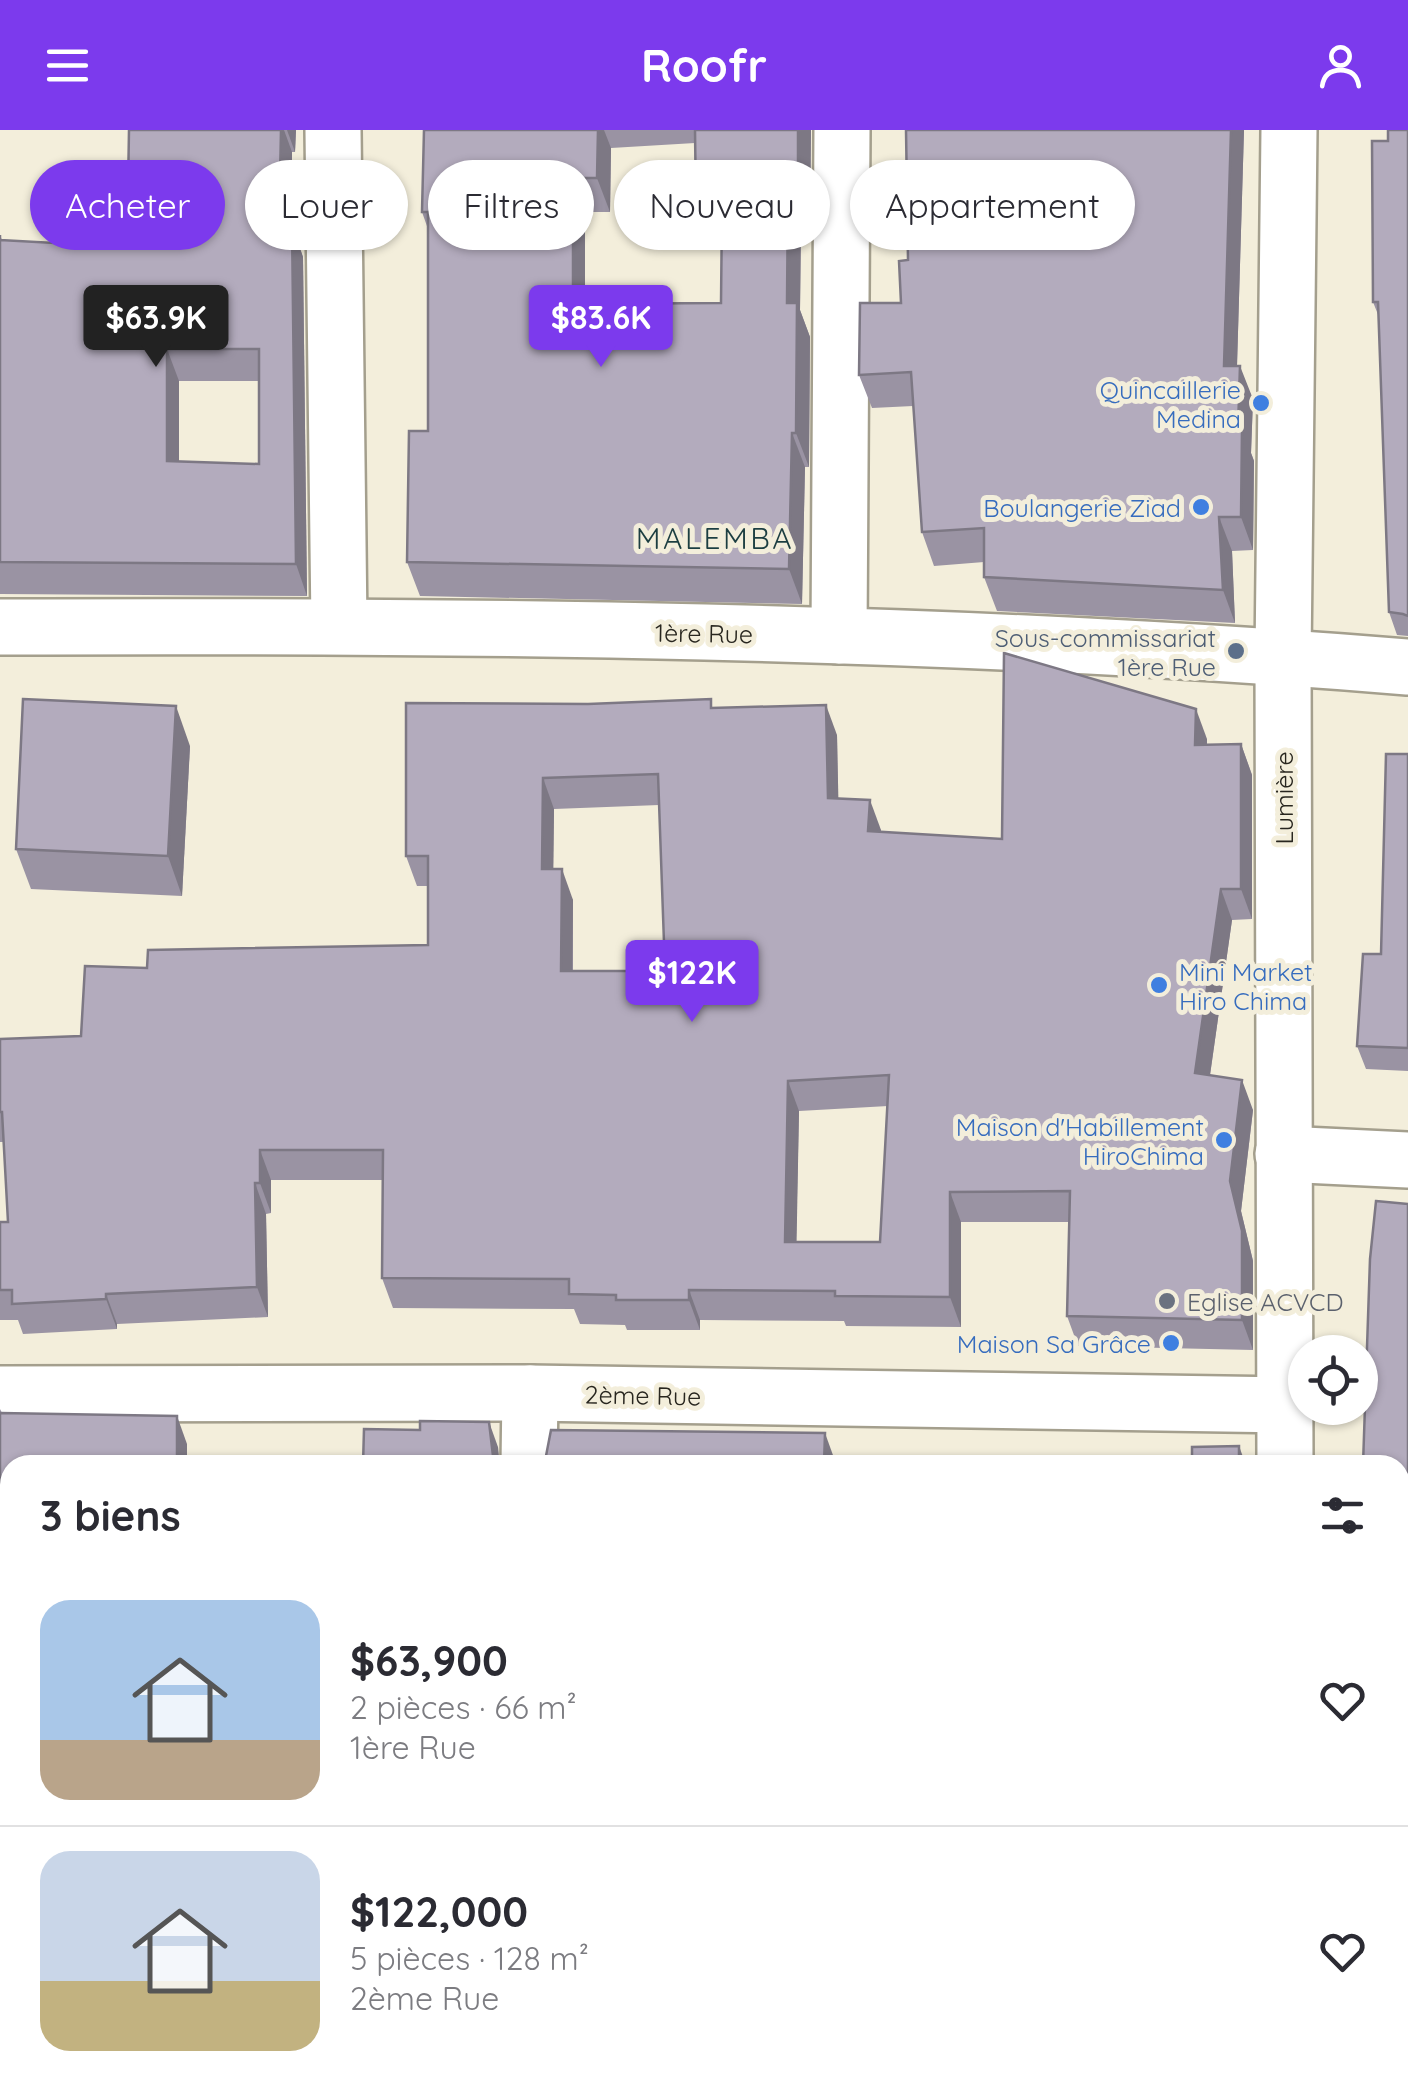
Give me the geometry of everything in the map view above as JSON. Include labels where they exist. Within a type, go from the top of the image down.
[{"type":"street","points":[[334,130],[339,626]]},
{"type":"street","points":[[839,636],[842,130]]},
{"type":"street","name":"Lumière","points":[[1284,1455],[1283,657],[1289,130]]},
{"type":"street","name":"1ère Rue","points":[[0,628],[339,626],[839,636],[1283,657],[1408,667]]},
{"type":"street","points":[[1282,1154],[1408,1160]]},
{"type":"street","points":[[529,1455],[530,1393]]},
{"type":"street","name":"2ème Rue","points":[[0,1394],[530,1393],[1287,1405]]},
{"type":"building","points":[[129,130],[281,130],[280,160],[245,160],[245,250],[292,250],[296,564],[0,562],[0,240],[30,242],[30,250],[225,250],[225,160],[128,160]],"holes":[[[167,349],[259,349],[259,464],[167,461]]]},
{"type":"building","points":[[424,130],[598,130],[597,178],[594,160],[428,160],[428,212],[422,212]]},
{"type":"building","points":[[695,130],[798,130],[798,160],[695,160]]},
{"type":"building","points":[[906,130],[1231,130],[1224,366],[1240,366],[1241,517],[1219,517],[1223,590],[984,577],[984,528],[922,532],[911,372],[859,375],[860,303],[901,303],[899,261],[908,260],[908,250],[1135,250],[1135,160],[906,160]]},
{"type":"building","points":[[1388,130],[1408,130],[1408,616],[1389,612],[1378,302],[1373,302],[1372,141],[1388,141]]},
{"type":"building","points":[[428,250],[573,250],[573,304],[721,303],[722,250],[787,250],[787,303],[797,303],[789,569],[407,562],[409,431],[428,431]]},
{"type":"building","points":[[1004,653],[1196,709],[1195,745],[1241,744],[1241,889],[1221,889],[1195,1073],[1242,1080],[1230,1181],[1242,1231],[1242,1320],[1067,1316],[1070,1191],[950,1192],[950,1297],[689,1290],[689,1300],[616,1300],[616,1295],[569,1294],[569,1279],[382,1278],[383,1150],[260,1150],[260,1183],[255,1183],[257,1287],[106,1294],[106,1299],[12,1304],[12,1290],[0,1290],[0,1222],[8,1222],[0,1112],[0,1039],[81,1036],[85,966],[147,968],[148,950],[428,945],[428,856],[406,856],[406,703],[588,704],[711,699],[711,708],[826,705],[828,798],[870,800],[868,831],[1002,839]],"holes":[[[658,774],[665,971],[561,971],[562,869],[542,869],[543,778]],[[889,1075],[880,1242],[785,1242],[788,1081]]]},
{"type":"building","points":[[23,699],[176,706],[168,856],[16,849]]},
{"type":"building","points":[[1386,754],[1408,754],[1408,1048],[1357,1046],[1363,954],[1381,954]]},
{"type":"building","points":[[1376,1201],[1408,1204],[1408,1455],[1363,1455],[1364,1425],[1378,1425],[1378,1335],[1367,1335]]},
{"type":"building","points":[[0,1413],[177,1416],[177,1455],[0,1455]]},
{"type":"building","points":[[420,1421],[489,1422],[493,1455],[363,1455],[364,1429],[420,1430]]},
{"type":"building","points":[[551,1430],[825,1433],[824,1455],[546,1455]]},
{"type":"building","points":[[1239,1446],[1239,1455],[1192,1455],[1192,1447]]},
{"type":"place","name":"Quincaillerie Medina","points":[[1261,403]]},
{"type":"place","name":"Boulangerie Ziad","points":[[1201,507]]},
{"type":"place","name":"Sous-commissariat 1ère Rue","points":[[1236,651]]},
{"type":"place","name":"Mini Market Hiro Chima","points":[[1159,985]]},
{"type":"place","name":"Maison d'Habillement HiroChima","points":[[1224,1140]]},
{"type":"place","name":"Eglise ACVCD","points":[[1167,1301]]},
{"type":"place","name":"Maison Sa Grâce","points":[[1171,1343]]},
{"type":"district","name":"MALEMBA","points":[[715,538]]}]
